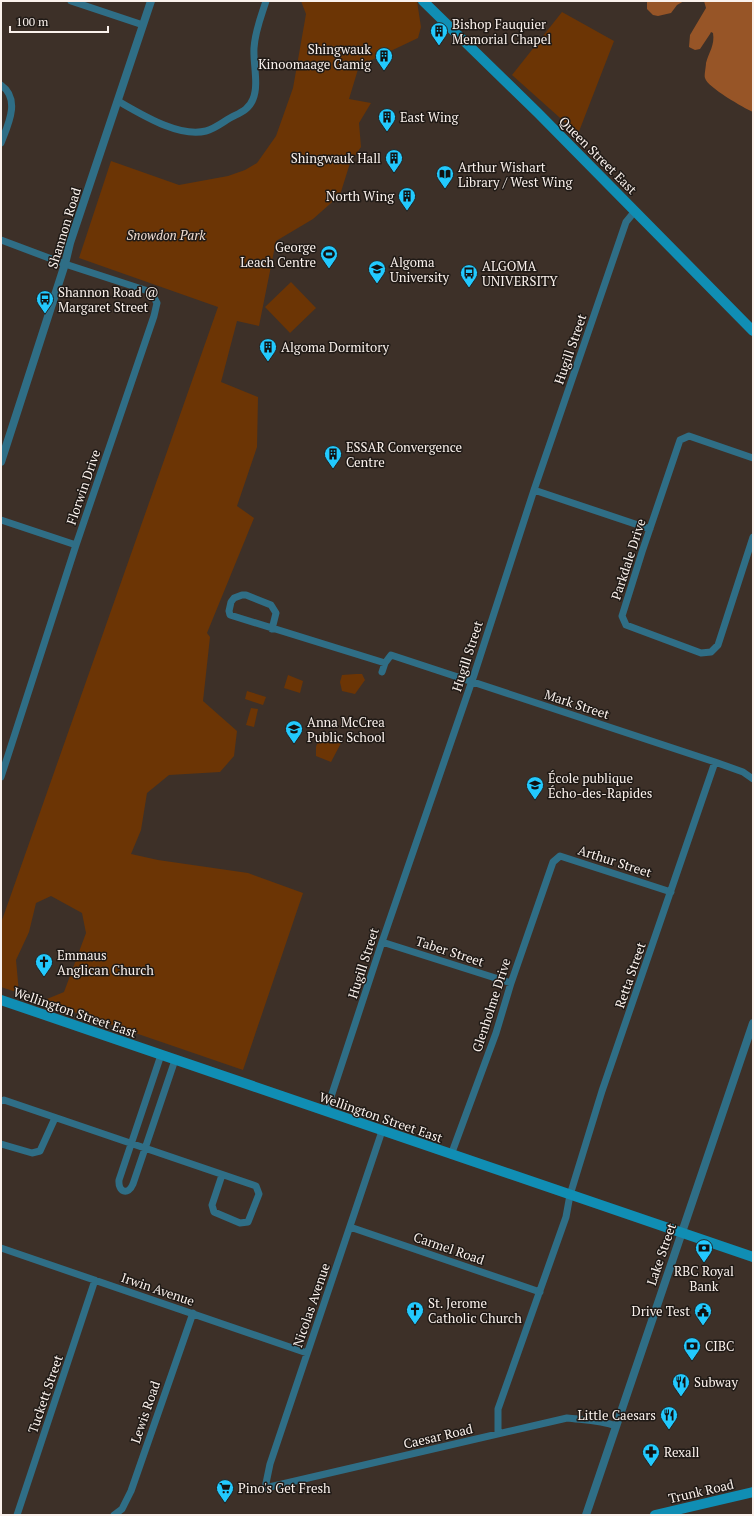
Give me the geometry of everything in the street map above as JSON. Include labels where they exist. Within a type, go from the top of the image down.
[{"type":"main road","name":"Queen Street East","points":[[423,1],[635,211],[753,331]]},
{"type":"main road","name":"Wellington Street East","points":[[1,1000],[753,1257]]},
{"type":"main road","name":"Trunk Road","points":[[655,1515],[753,1492]]},
{"type":"street","points":[[71,1],[143,25]]},
{"type":"street","name":"Shannon Road","points":[[2,458],[65,264],[70,243],[151,1]]},
{"type":"street","points":[[118,101],[143,115],[173,128],[190,132],[207,131],[246,110],[254,99],[256,83],[254,50],[255,31],[266,1]]},
{"type":"street","points":[[1,85],[10,93],[13,106],[1,143]]},
{"type":"street","name":"Hugill Street","points":[[326,1112],[534,490],[626,222],[635,211]]},
{"type":"street","name":"Florwin Drive","points":[[1,240],[65,264],[151,292],[157,302],[154,316],[76,545],[1,777]]},
{"type":"street","name":"Parkdale Drive","points":[[753,458],[689,436],[680,440],[622,616],[626,625],[701,653],[711,652],[718,645],[753,537]]},
{"type":"street","points":[[534,490],[650,529]]},
{"type":"street","points":[[1,520],[76,545]]},
{"type":"street","points":[[272,629],[276,614],[271,605],[246,595],[239,595],[234,598],[230,606],[230,615],[272,629],[385,663],[382,672]]},
{"type":"street","name":"Mark Street","points":[[385,663],[391,654],[743,772],[753,779]]},
{"type":"street","name":"Retta Street","points":[[498,1434],[498,1409],[566,1217],[570,1195],[602,1091],[714,762]]},
{"type":"street","name":"Arthur Street","points":[[553,862],[560,856],[671,892]]},
{"type":"street","name":"Glenholme Drive","points":[[451,1155],[496,1033],[511,983],[553,862]]},
{"type":"street","name":"Taber Street","points":[[382,942],[511,983]]},
{"type":"street","name":"Lake Street","points":[[586,1515],[753,1025]]},
{"type":"street","points":[[161,1055],[119,1180],[120,1189],[124,1191],[131,1189],[175,1060]]},
{"type":"street","points":[[1,1101],[4,1100],[256,1186],[259,1194],[248,1222],[240,1223],[214,1212],[212,1205],[222,1175]]},
{"type":"street","points":[[1,1144],[32,1154],[40,1150],[55,1118]]},
{"type":"street","name":"Nicolas Avenue","points":[[265,1488],[270,1464],[382,1131]]},
{"type":"street","name":"Carmel Road","points":[[350,1227],[540,1292]]},
{"type":"street","name":"Irwin Avenue","points":[[2,1250],[193,1313],[307,1353]]},
{"type":"street","name":"Tuckett Street","points":[[16,1515],[95,1280]]},
{"type":"street","name":"Lewis Road","points":[[114,1515],[122,1509],[131,1491],[193,1313]]},
{"type":"street","name":"Caesar Road","points":[[265,1488],[567,1418],[598,1422],[604,1421],[616,1426]]},
{"type":"green space","name":"Snowdon Park","points":[[301,1],[417,1],[421,27],[418,38],[359,66],[349,99],[371,103],[359,123],[361,147],[350,163],[340,195],[313,219],[276,241],[259,326],[237,321],[221,382],[258,397],[257,447],[237,506],[254,518],[207,633],[210,637],[203,701],[237,731],[234,756],[220,772],[169,775],[147,793],[141,830],[131,854],[158,860],[248,873],[303,893],[243,1070],[42,1001],[64,992],[86,933],[82,913],[51,896],[36,903],[29,932],[16,960],[19,993],[1,987],[1,923],[218,307],[79,258],[111,161],[179,185],[228,176],[245,170],[257,163],[276,136],[293,88],[306,14]]},
{"type":"green space","points":[[562,12],[614,41],[578,134],[512,75]]},
{"type":"green space","points":[[291,282],[316,308],[290,333],[265,307]]},
{"type":"green space","points":[[362,674],[365,680],[355,694],[342,691],[340,682],[342,675]]},
{"type":"green space","points":[[288,675],[303,681],[300,693],[284,688]]},
{"type":"green space","points":[[247,691],[266,697],[263,705],[245,699]]},
{"type":"green space","points":[[251,708],[258,709],[254,727],[246,725]]},
{"type":"green space","points":[[319,738],[335,738],[341,743],[331,762],[316,756],[316,747]]},
{"type":"shaded area","points":[[647,1],[684,1],[677,5],[671,13],[658,16],[653,15],[647,9]]},
{"type":"shaded area","points":[[704,1],[753,1],[753,112],[734,102],[707,82],[705,78],[706,63],[712,45],[713,33],[711,32],[700,49],[695,50],[689,47],[690,35],[706,8]]},
{"type":"place","name":"Bishop Fauquier Memorial Chapel","points":[[439,46]]},
{"type":"place","name":"Shingwauk Kinoomaage Gamig","points":[[384,71]]},
{"type":"place","name":"East Wing","points":[[387,132]]},
{"type":"place","name":"Shingwauk Hall","points":[[394,173]]},
{"type":"place","name":"Arthur Wishart Library / West Wing","points":[[445,189]]},
{"type":"place","name":"North Wing","points":[[407,211]]},
{"type":"place","name":"George Leach Centre","points":[[329,269]]},
{"type":"place","name":"Algoma University","points":[[377,284]]},
{"type":"place","name":"ALGOMA UNIVERSITY","points":[[469,288]]},
{"type":"place","name":"Shannon Road @ Margaret Street","points":[[45,314]]},
{"type":"place","name":"Algoma Dormitory","points":[[268,362]]},
{"type":"place","name":"ESSAR Convergence Centre","points":[[333,469]]},
{"type":"place","name":"Anna McCrea Public School","points":[[294,744]]},
{"type":"place","name":"École publique Écho-des-Rapides","points":[[535,800]]},
{"type":"place","name":"Emmaus Anglican Church","points":[[44,977]]},
{"type":"place","name":"RBC Royal Bank","points":[[704,1263]]},
{"type":"place","name":"St. Jerome Catholic Church","points":[[415,1325]]},
{"type":"place","name":"Drive Test","points":[[703,1326]]},
{"type":"place","name":"CIBC","points":[[692,1361]]},
{"type":"place","name":"Subway","points":[[681,1397]]},
{"type":"place","name":"Little Caesars","points":[[669,1430]]},
{"type":"place","name":"Rexall","points":[[651,1467]]},
{"type":"place","name":"Pino's Get Fresh","points":[[225,1503]]}]
